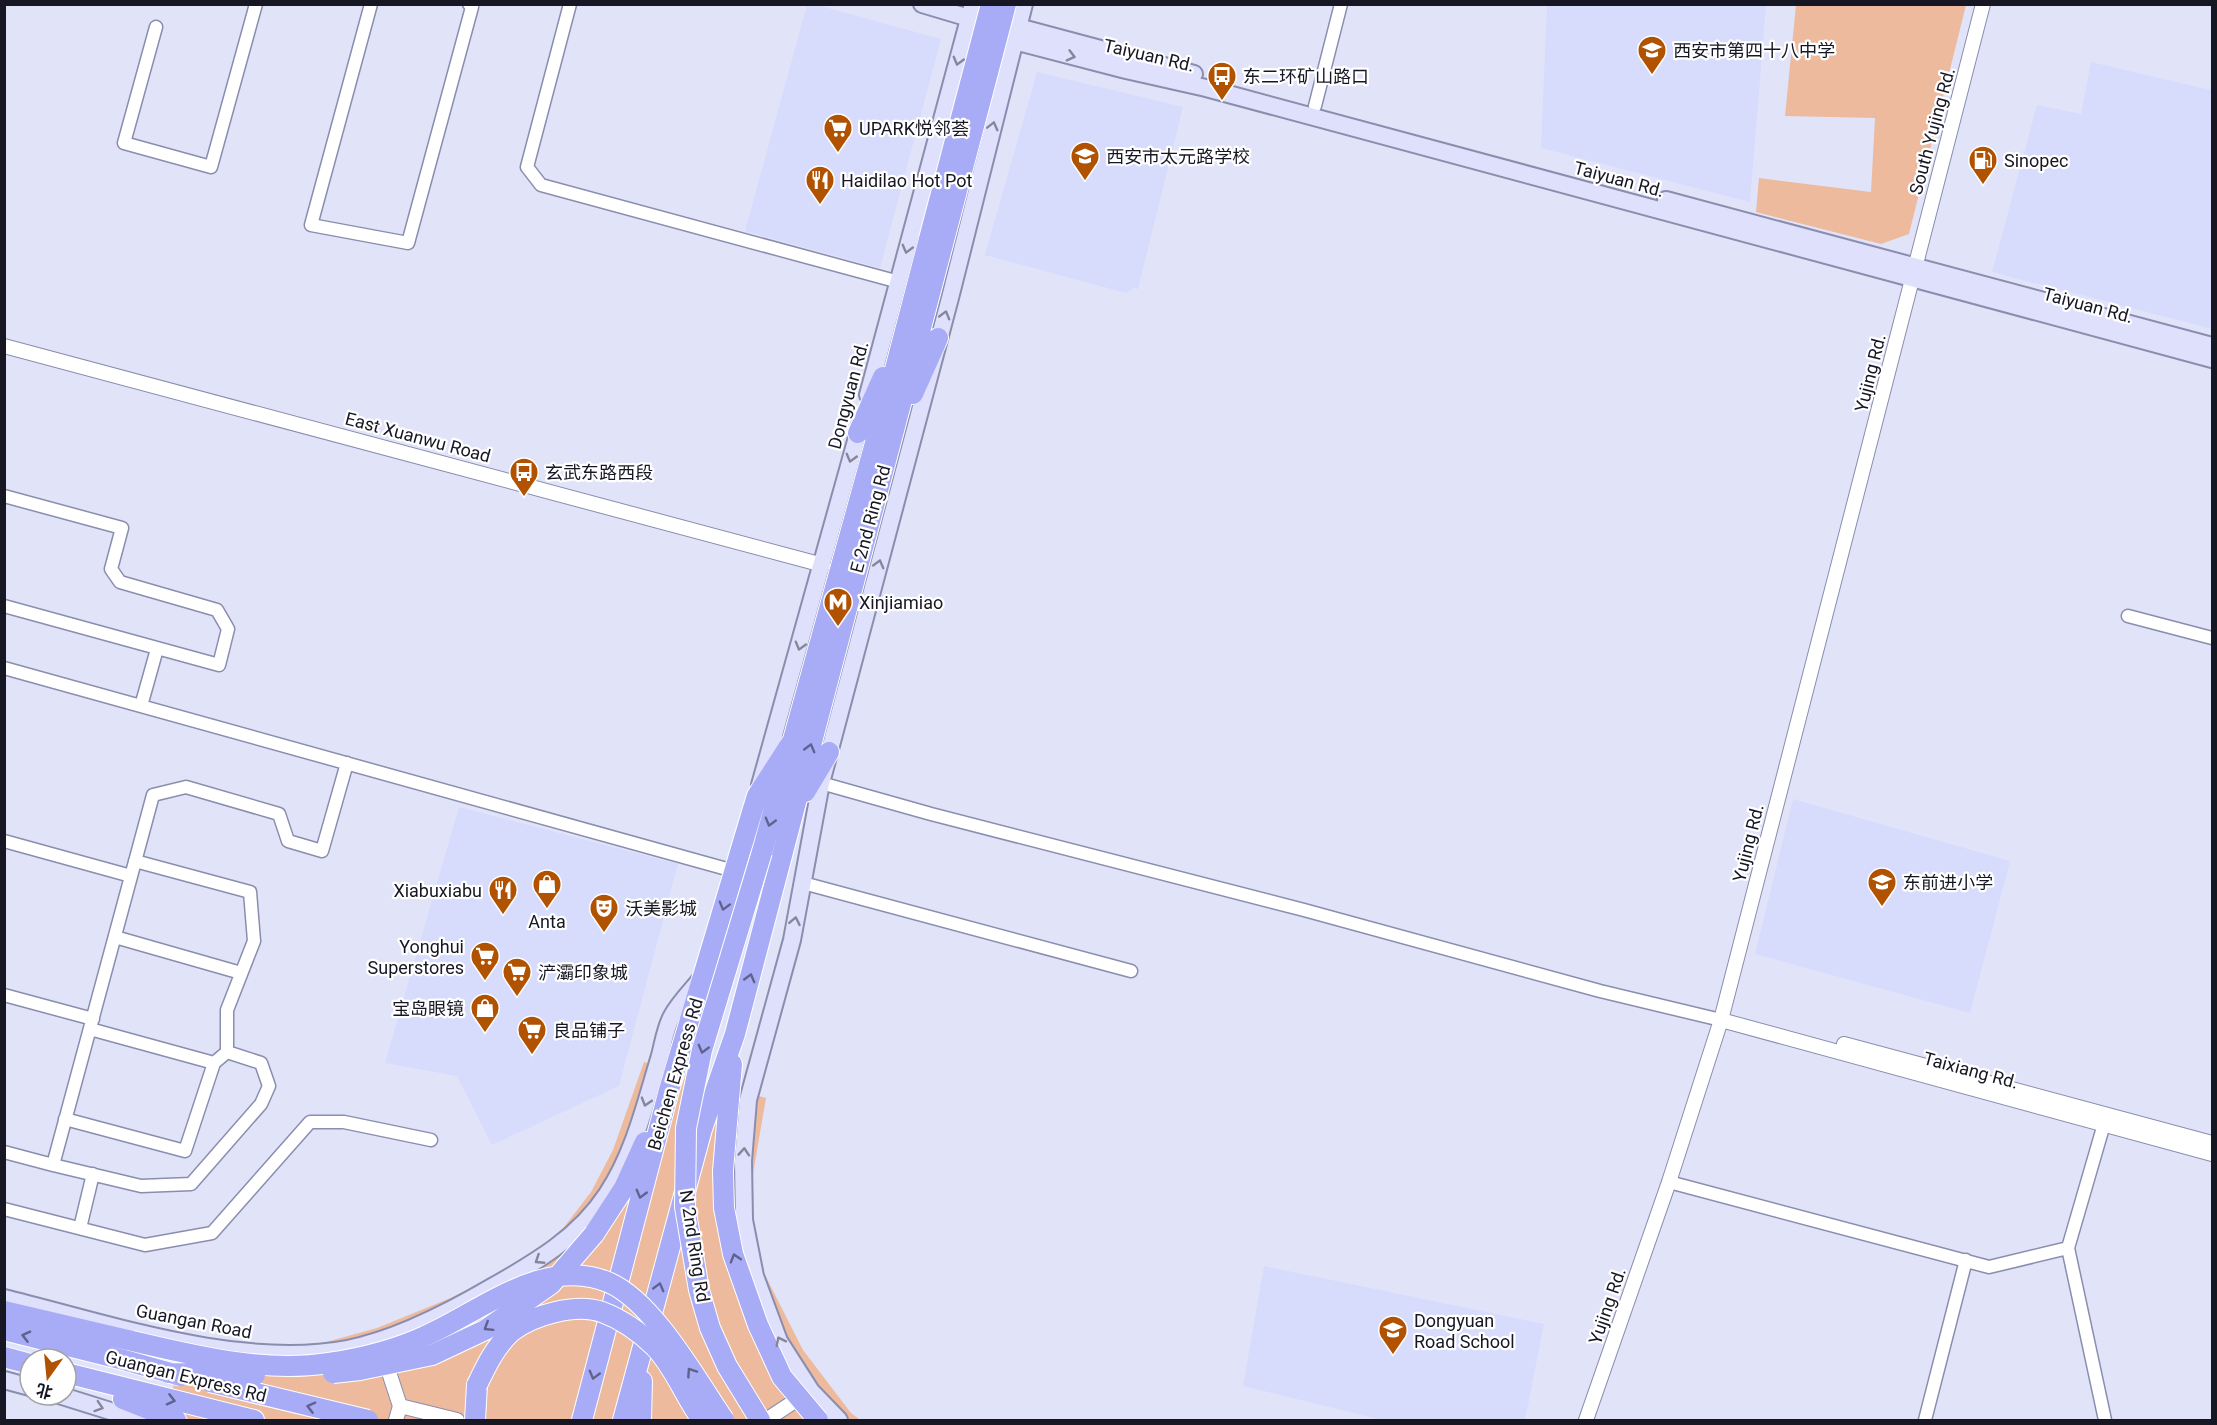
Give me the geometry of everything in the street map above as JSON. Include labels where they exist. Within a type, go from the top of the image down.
[{"type":"highway","name":"E 2nd Ring Rd","points":[[735,1034],[890,446],[991,4]]},
{"type":"highway","name":"E 2nd Ring Rd","points":[[762,852],[907,325],[936,242],[1006,4]]},
{"type":"highway","points":[[858,434],[907,325]]},
{"type":"highway","points":[[890,446],[939,338]]},
{"type":"highway","name":"Beichen Express Rd","points":[[582,1420],[669,1090],[757,796],[795,737]]},
{"type":"highway","points":[[794,809],[829,752]]},
{"type":"highway","name":"N 2nd Ring Rd","points":[[760,1420],[727,1366],[710,1328],[699,1290],[685,1196],[686,1128],[702,1050],[762,852]]},
{"type":"highway","points":[[623,1420],[702,1129],[735,1034]]},
{"type":"highway","name":"N 2nd Ring Rd","points":[[735,1034],[723,1171],[724,1208],[733,1254],[758,1325],[782,1377],[818,1420]]},
{"type":"highway","points":[[168,1373],[307,1376],[360,1371],[432,1355],[485,1330],[551,1284],[594,1234],[624,1188],[669,1090]]},
{"type":"highway","points":[[4,1311],[199,1357],[252,1364],[297,1365],[328,1363],[396,1348],[459,1321],[510,1292],[545,1277],[567,1274],[589,1276],[610,1283],[630,1295],[647,1310],[724,1420]]},
{"type":"highway","points":[[475,1420],[477,1385],[492,1355],[512,1332],[539,1316],[578,1309],[601,1312],[630,1327],[654,1346],[666,1360],[691,1406],[702,1420]]},
{"type":"highway","name":"Guangan Express Rd","points":[[4,1330],[168,1373],[368,1420]]},
{"type":"highway","points":[[641,1420],[640,1399],[644,1344]]},
{"type":"highway","name":"Guangan Express Rd","points":[[78,1379],[114,1390],[254,1420]]},
{"type":"highway","points":[[114,1390],[176,1420]]},
{"type":"highway","points":[[206,1408],[238,1420]]},
{"type":"main road","points":[[922,4],[973,9],[1016,34]]},
{"type":"main road","points":[[839,1420],[811,1391],[779,1341],[755,1276],[744,1220],[743,1172],[748,1100],[792,940],[821,783],[939,338],[1024,4]]},
{"type":"main road","name":"Dongyuan Rd.","points":[[757,796],[823,564],[973,9]]},
{"type":"main road","name":"Taiyuan Rd.","points":[[1016,34],[1315,106],[1913,272],[2212,359]]},
{"type":"main road","name":"Taiyuan Rd.","points":[[1016,34],[1126,70],[1206,88],[1913,272],[2212,346]]},
{"type":"main road","name":"Guangan Road","points":[[4,1298],[176,1341],[244,1352],[299,1355],[347,1349],[379,1341],[460,1306],[542,1259],[562,1244],[590,1217],[608,1193],[634,1143],[672,1016],[704,975]]},
{"type":"main road","points":[[78,1401],[139,1420]]},
{"type":"street","points":[[156,27],[124,143],[211,167],[256,4]]},
{"type":"street","points":[[371,4],[311,225],[408,243],[472,7],[469,4]]},
{"type":"street","points":[[570,4],[526,167],[541,185],[899,282]]},
{"type":"street","points":[[1315,106],[1341,4]]},
{"type":"street","name":"South Yujing Rd.","points":[[1913,272],[1983,4]]},
{"type":"street","name":"Yujing Rd.","points":[[1587,1420],[1669,1182],[1722,1015],[1913,272]]},
{"type":"street","name":"East Xuanwu Road","points":[[4,346],[823,564]]},
{"type":"street","points":[[4,496],[122,528],[111,570],[120,582],[217,610],[228,628],[219,665],[4,606]]},
{"type":"street","points":[[2128,616],[2212,638]]},
{"type":"street","points":[[141,706],[157,649]]},
{"type":"street","points":[[4,668],[734,871]]},
{"type":"street","points":[[53,1165],[153,795],[186,787],[279,814],[288,841],[322,850],[346,763]]},
{"type":"street","points":[[821,783],[1600,990],[1722,1015]]},
{"type":"street","points":[[4,841],[131,876]]},
{"type":"street","points":[[65,1119],[185,1151],[214,1063],[227,1052],[227,1010],[254,941],[250,892],[135,861]]},
{"type":"street","points":[[803,883],[1131,971]]},
{"type":"street","points":[[115,938],[241,973]]},
{"type":"street","points":[[4,995],[214,1063]]},
{"type":"street","name":"Taixiang Rd.","points":[[1722,1015],[2212,1154]]},
{"type":"street","name":"Taixiang Rd.","points":[[1722,1015],[2212,1143]]},
{"type":"street","points":[[4,1152],[141,1186],[191,1184],[261,1104],[269,1086],[261,1063],[227,1052]]},
{"type":"street","points":[[4,1209],[145,1245],[212,1233],[310,1122],[344,1122],[431,1140]]},
{"type":"street","points":[[2104,1124],[2068,1248],[2104,1420]]},
{"type":"street","points":[[80,1228],[93,1174]]},
{"type":"street","points":[[1669,1182],[1989,1267],[2068,1248]]},
{"type":"street","points":[[1925,1420],[1966,1260]]},
{"type":"street","points":[[379,1341],[400,1406],[396,1420]]},
{"type":"street","points":[[766,1420],[811,1391]]},
{"type":"street","points":[[400,1406],[457,1420]]},
{"type":"shaded area","points":[[807,5],[817,5],[941,39],[880,268],[745,231]]},
{"type":"shaded area","name":"西安市第四十八中学","points":[[1547,5],[1766,5],[1750,202],[1541,148]]},
{"type":"shaded area","points":[[1796,5],[1966,5],[1909,234],[1881,244],[1756,212],[1759,178],[1871,192],[1875,118],[1785,116]]},
{"type":"shaded area","points":[[2091,62],[2210,90],[2212,80],[2212,329],[1992,272],[2037,105],[2081,114]]},
{"type":"shaded area","name":"西安市太元路学校","points":[[1037,72],[1183,107],[1138,289],[1134,288],[1126,293],[985,255]]},
{"type":"shaded area","name":"东前进小学","points":[[1793,799],[2010,861],[1970,1013],[1755,954]]},
{"type":"shaded area","name":"浐灞印象城","points":[[459,807],[678,864],[619,1086],[492,1145],[457,1076],[385,1063]]},
{"type":"shaded area","points":[[644,1062],[766,1098],[749,1197],[764,1273],[803,1350],[851,1413],[860,1420],[167,1420],[183,1335],[254,1347],[319,1344],[377,1328],[453,1297],[520,1262],[561,1231],[591,1192],[613,1150]]},
{"type":"shaded area","name":"Dongyuan Road School","points":[[1264,1266],[1544,1324],[1525,1420],[1382,1420],[1243,1386]]},
{"type":"place","name":"西安市第四十八中学","points":[[1652,76]]},
{"type":"place","name":"东二环矿山路口","points":[[1222,102]]},
{"type":"place","name":"UPARK悦邻荟","points":[[838,154]]},
{"type":"place","name":"西安市太元路学校","points":[[1085,182]]},
{"type":"place","name":"Sinopec","points":[[1983,186]]},
{"type":"place","name":"Haidilao Hot Pot","points":[[820,206]]},
{"type":"place","name":"玄武东路西段","points":[[524,498]]},
{"type":"place","name":"Xinjiamiao","points":[[838,628]]},
{"type":"place","name":"东前进小学","points":[[1882,908]]},
{"type":"place","name":"Anta","points":[[547,910]]},
{"type":"place","name":"Xiabuxiabu","points":[[503,916]]},
{"type":"place","name":"沃美影城","points":[[604,934]]},
{"type":"place","name":"Yonghui Superstores","points":[[485,982]]},
{"type":"place","name":"浐灞印象城","points":[[517,998]]},
{"type":"place","name":"宝岛眼镜","points":[[485,1034]]},
{"type":"place","name":"良品铺子","points":[[532,1056]]},
{"type":"place","name":"Dongyuan Road School","points":[[1393,1356]]}]
